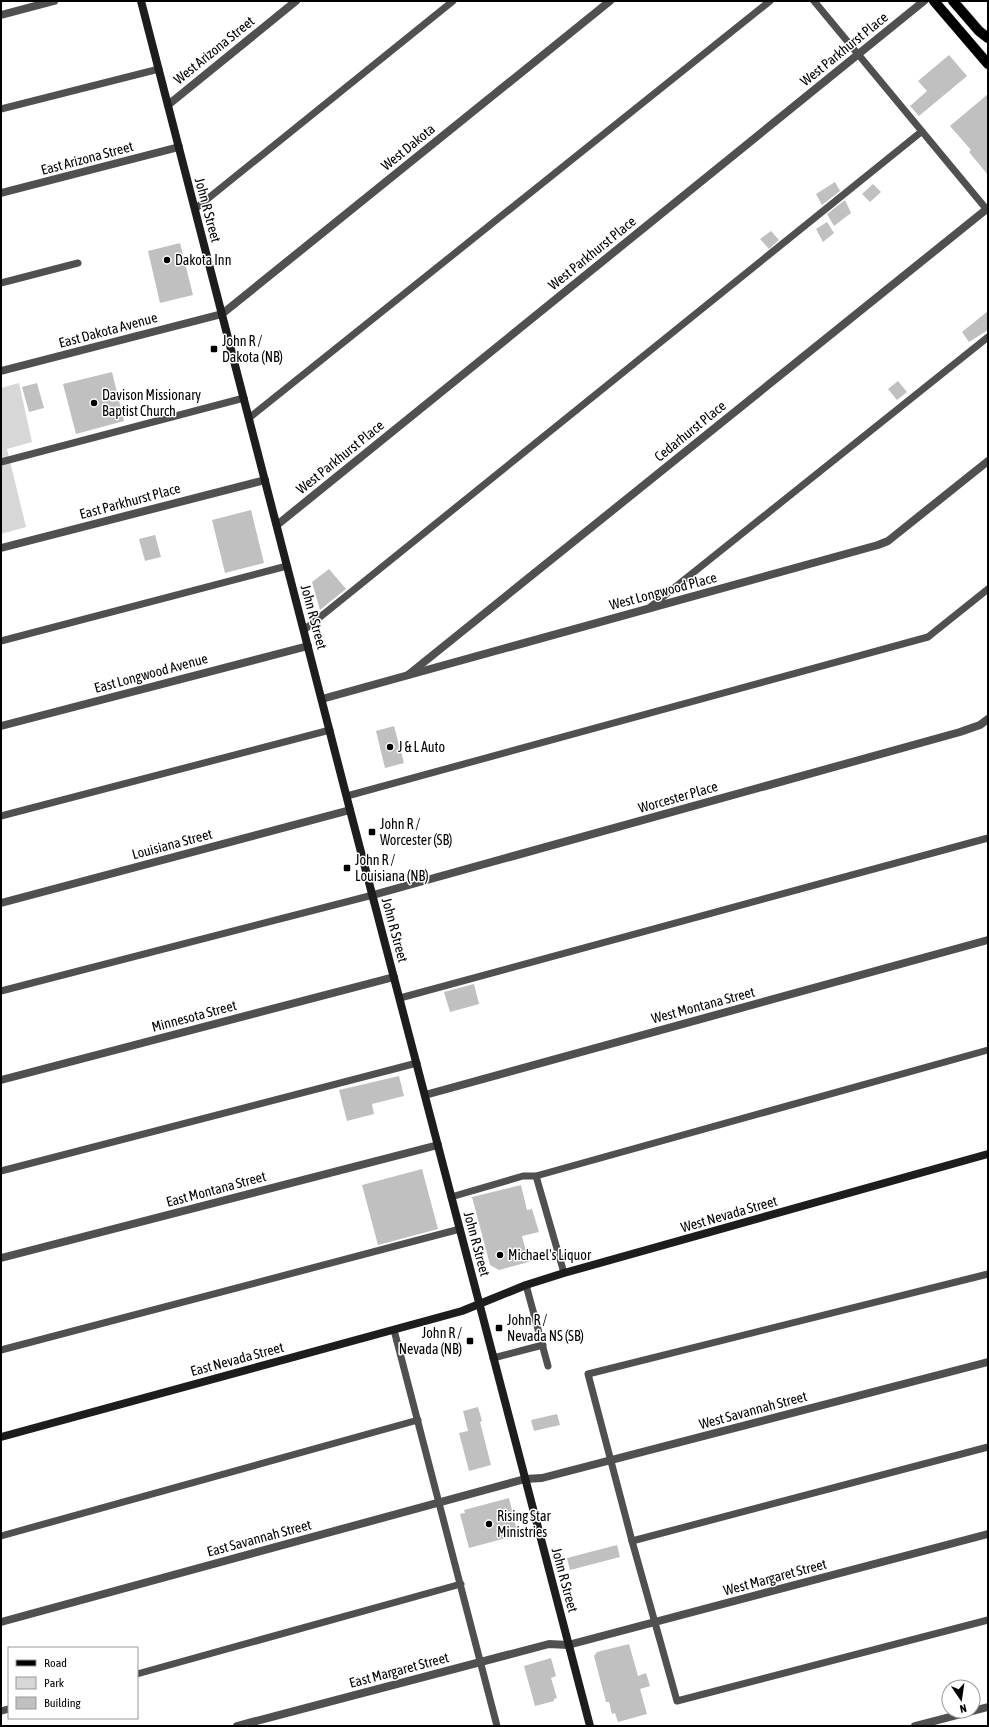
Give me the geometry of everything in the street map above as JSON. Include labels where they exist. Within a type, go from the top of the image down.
[{"type":"main road","name":"John R Street","points":[[141,1],[350,810],[590,1726]]},
{"type":"main road","points":[[934,1],[988,64]]},
{"type":"main road","points":[[953,1],[979,31],[988,38]]},
{"type":"main road","name":"West Nevada Street","points":[[480,1305],[526,1285],[988,1154]]},
{"type":"main road","name":"East Nevada Street","points":[[1,1437],[394,1330],[480,1305]]},
{"type":"street","points":[[1,15],[54,1]]},
{"type":"street","name":"West Arizona Street","points":[[168,104],[296,1]]},
{"type":"street","name":"West Dakota","points":[[222,314],[610,1]]},
{"type":"street","name":"West Parkhurst Place","points":[[277,525],[924,1]]},
{"type":"street","name":"East Arizona Street","points":[[1,194],[179,147]]},
{"type":"street","name":"Cedarhurst Place","points":[[408,675],[987,210]]},
{"type":"street","name":"East Dakota Avenue","points":[[1,371],[222,314]]},
{"type":"street","name":"West Longwood Place","points":[[322,699],[888,541],[988,461]]},
{"type":"street","name":"East Parkhurst Place","points":[[1,548],[265,480]]},
{"type":"street","name":"East Longwood Avenue","points":[[1,726],[308,646]]},
{"type":"street","name":"Worcester Place","points":[[373,895],[960,732],[980,725],[988,719]]},
{"type":"street","name":"Louisiana Street","points":[[1,903],[350,810]]},
{"type":"street","name":"West Montana Street","points":[[425,1095],[988,940]]},
{"type":"street","name":"Minnesota Street","points":[[1,1080],[394,977]]},
{"type":"street","name":"East Montana Street","points":[[1,1258],[438,1145]]},
{"type":"street","name":"West Savannah Street","points":[[525,1479],[542,1478],[611,1461],[988,1362]]},
{"type":"street","name":"East Savannah Street","points":[[1,1622],[525,1479]]},
{"type":"street","name":"West Margaret Street","points":[[568,1645],[988,1534]]},
{"type":"street","name":"East Margaret Street","points":[[237,1726],[549,1644],[568,1645]]},
{"type":"street","points":[[915,1726],[988,1707]]},
{"type":"lane","points":[[195,208],[453,1]]},
{"type":"lane","points":[[249,418],[770,1]]},
{"type":"lane","points":[[814,1],[857,55],[987,210]]},
{"type":"lane","points":[[1,109],[159,69]]},
{"type":"lane","points":[[304,630],[921,132]]},
{"type":"lane","points":[[1,283],[78,263]]},
{"type":"lane","points":[[648,609],[988,337]]},
{"type":"lane","points":[[1,462],[244,398]]},
{"type":"lane","points":[[1,640],[287,566]]},
{"type":"lane","points":[[347,796],[928,637],[988,589]]},
{"type":"lane","points":[[1,816],[330,730]]},
{"type":"lane","points":[[400,998],[988,838]]},
{"type":"lane","points":[[1,991],[373,895]]},
{"type":"lane","points":[[451,1197],[523,1176],[536,1176],[988,1050]]},
{"type":"lane","points":[[1,1171],[417,1063]]},
{"type":"lane","points":[[536,1176],[564,1274]]},
{"type":"lane","points":[[1,1350],[460,1229]]},
{"type":"lane","points":[[988,1274],[588,1374],[654,1622],[677,1701],[988,1620]]},
{"type":"lane","points":[[526,1285],[548,1366]]},
{"type":"lane","points":[[394,1330],[497,1726]]},
{"type":"lane","points":[[493,1358],[543,1345]]},
{"type":"lane","points":[[1,1536],[418,1420]]},
{"type":"lane","points":[[632,1541],[988,1447]]},
{"type":"lane","points":[[138,1674],[461,1584]]},
{"type":"green space","points":[[19,383],[32,442],[7,449],[26,527],[1,534],[1,388]]},
{"type":"building","points":[[949,55],[967,76],[919,116],[910,106],[927,91],[918,81]]},
{"type":"building","points":[[988,94],[988,175],[969,152],[971,150],[950,126]]},
{"type":"building","points":[[835,182],[840,191],[822,205],[816,194]]},
{"type":"building","points":[[873,184],[881,192],[870,202],[862,194]]},
{"type":"building","points":[[845,200],[851,213],[834,226],[827,214]]},
{"type":"building","points":[[827,222],[834,233],[823,242],[816,229]]},
{"type":"building","points":[[771,231],[779,240],[769,249],[760,239]]},
{"type":"building","points":[[180,243],[193,295],[160,303],[148,251]]},
{"type":"building","points":[[988,311],[988,330],[969,342],[962,332]]},
{"type":"building","name":"Davison Missionary Baptist Church","points":[[112,372],[124,421],[76,434],[63,384]]},
{"type":"building","points":[[898,381],[907,392],[897,400],[888,389]]},
{"type":"building","points":[[37,383],[44,408],[29,412],[22,387]]},
{"type":"building","points":[[251,510],[264,563],[225,573],[212,520]]},
{"type":"building","points":[[155,535],[161,557],[145,561],[139,539]]},
{"type":"building","points":[[329,569],[346,589],[320,610],[312,582]]},
{"type":"building","points":[[394,726],[404,763],[385,768],[376,731]]},
{"type":"building","points":[[474,984],[479,1004],[450,1012],[444,992]]},
{"type":"building","points":[[399,1076],[404,1096],[372,1104],[374,1114],[347,1121],[339,1090]]},
{"type":"building","points":[[422,1169],[438,1229],[378,1245],[362,1185]]},
{"type":"building","points":[[521,1185],[527,1210],[532,1209],[539,1232],[522,1236],[529,1262],[499,1270],[490,1265],[472,1197]]},
{"type":"building","points":[[478,1407],[482,1421],[480,1422],[491,1465],[469,1471],[459,1433],[468,1431],[463,1411]]},
{"type":"building","points":[[557,1414],[560,1425],[534,1431],[531,1420]]},
{"type":"building","name":"Rising Star Ministries","points":[[509,1498],[518,1535],[469,1548],[460,1514],[465,1513],[464,1510]]},
{"type":"building","points":[[617,1545],[620,1557],[570,1570],[567,1558]]},
{"type":"building","points":[[629,1644],[638,1676],[646,1673],[650,1686],[640,1689],[647,1714],[618,1722],[615,1713],[612,1714],[609,1702],[606,1702],[594,1656],[597,1652]]},
{"type":"building","points":[[551,1658],[556,1676],[551,1678],[557,1698],[554,1699],[554,1701],[535,1706],[524,1666]]},
{"type":"place","name":"Dakota Inn","points":[[167,260]]},
{"type":"place","name":"John R / Dakota (NB)","points":[[214,349]]},
{"type":"place","name":"Davison Missionary Baptist Church","points":[[94,403]]},
{"type":"place","name":"J & L Auto","points":[[390,747]]},
{"type":"place","name":"John R / Worcester (SB)","points":[[372,832]]},
{"type":"place","name":"John R / Louisiana (NB)","points":[[347,868]]},
{"type":"place","name":"Michael's Liquor","points":[[500,1255]]},
{"type":"place","name":"John R / Nevada NS (SB)","points":[[499,1328]]},
{"type":"place","name":"John R / Nevada (NB)","points":[[470,1341]]},
{"type":"place","name":"Rising Star Ministries","points":[[489,1524]]}]
